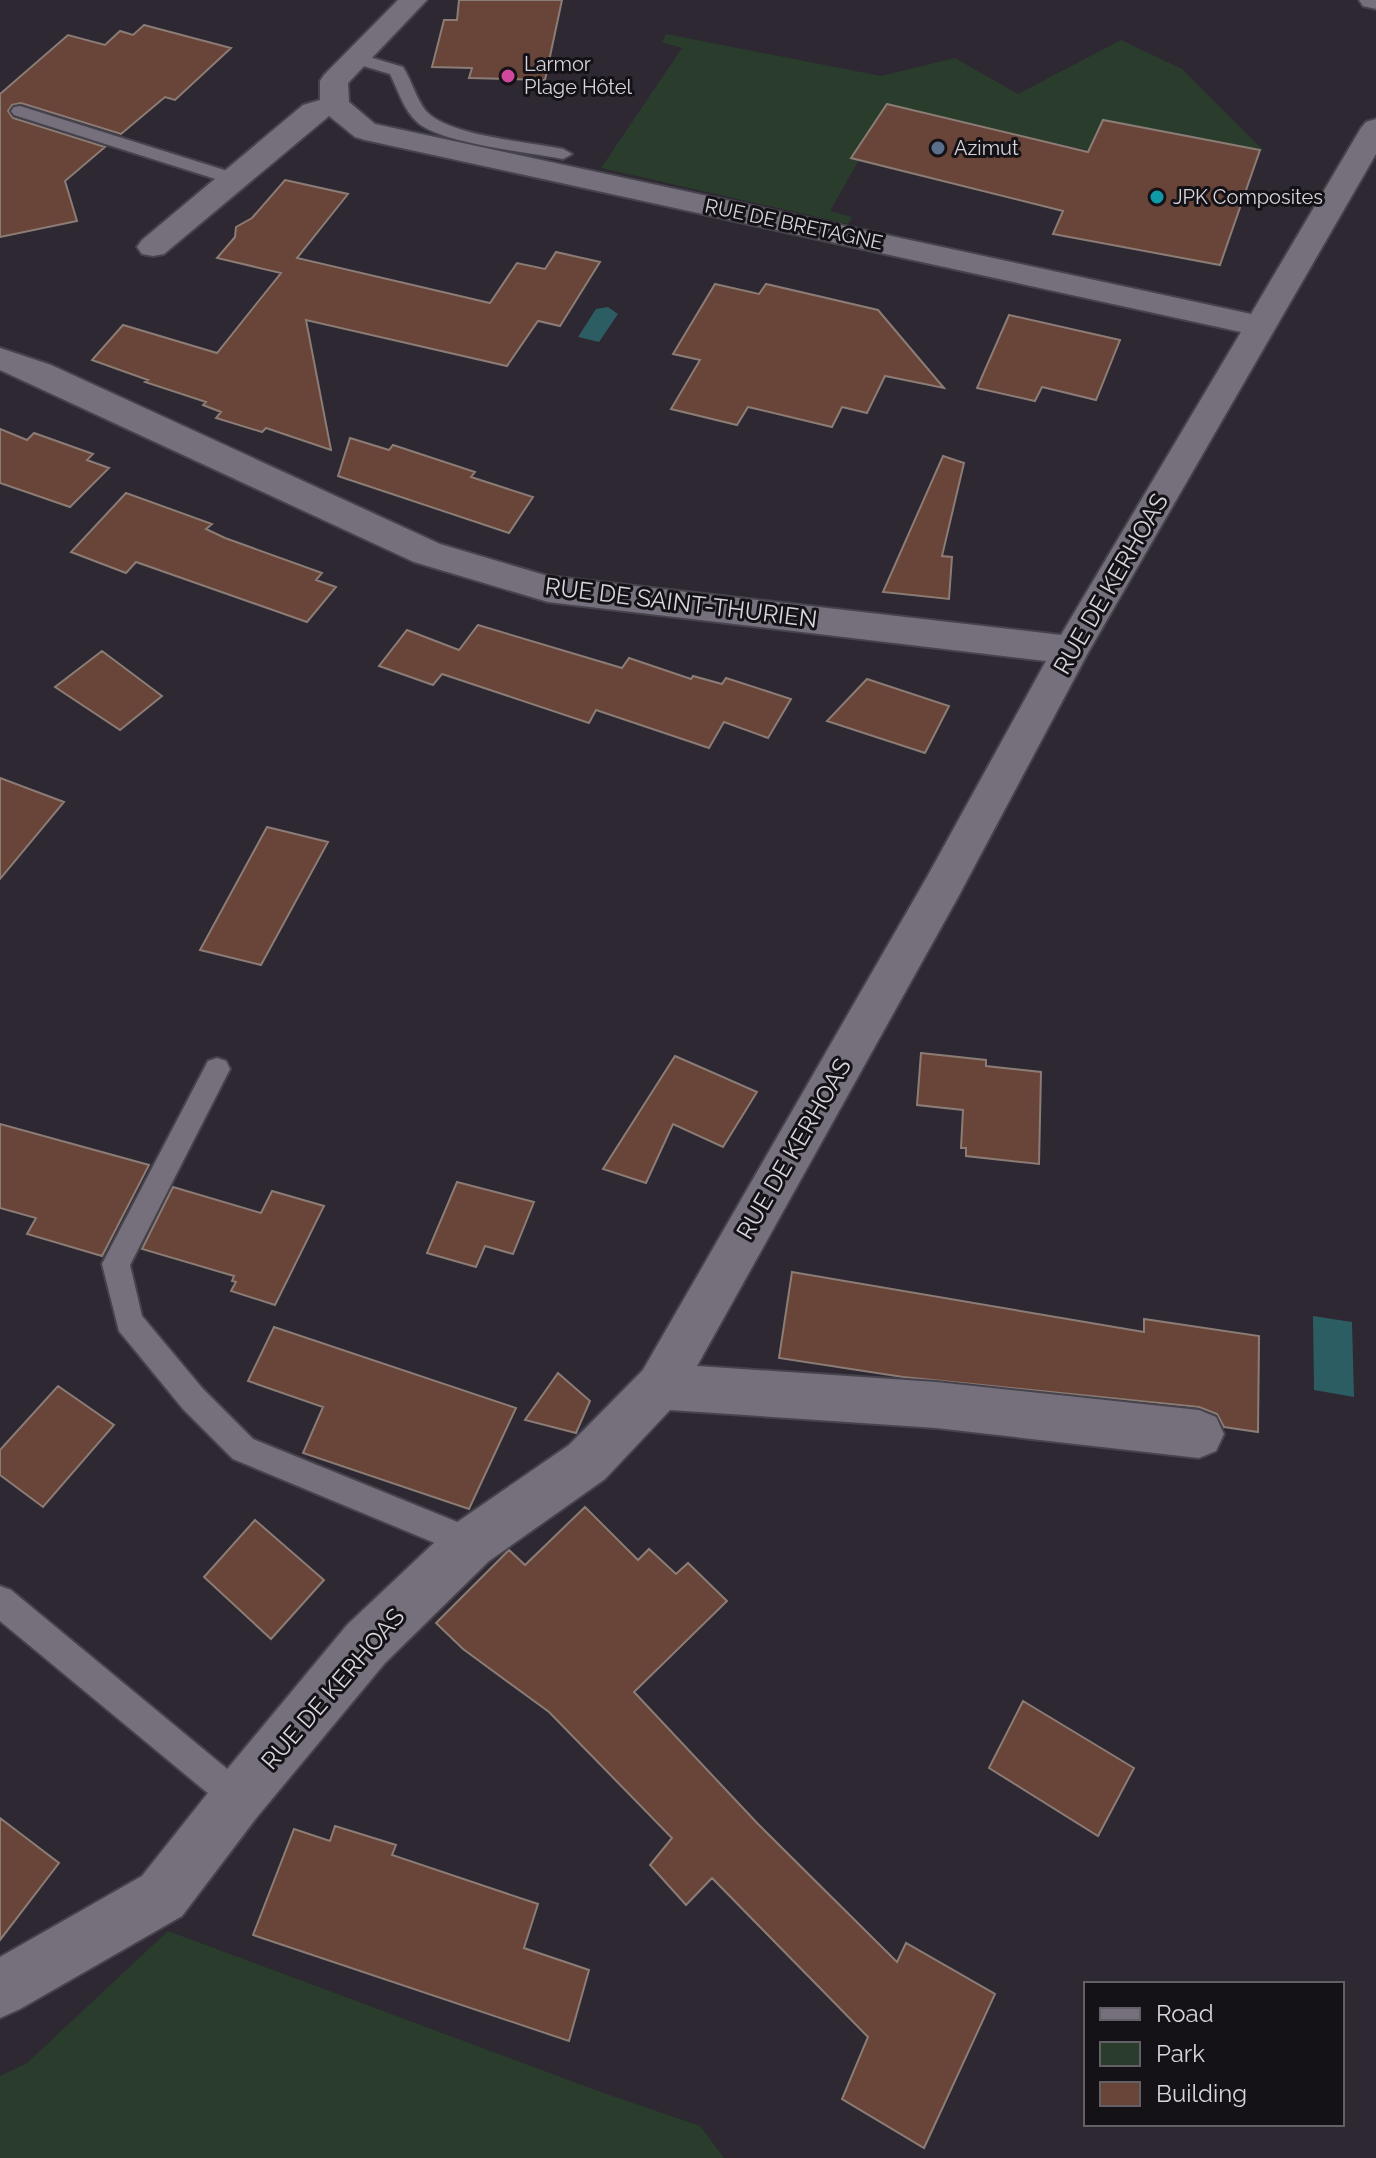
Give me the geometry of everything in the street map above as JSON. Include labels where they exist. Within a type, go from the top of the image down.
[{"type":"street","points":[[153,247],[313,111],[334,105],[334,81],[413,0]]},
{"type":"street","name":"RUE DE BRETAGNE","points":[[334,105],[365,131],[1262,326]]},
{"type":"street","name":"RUE DE KERHOAS","points":[[0,1989],[162,1896],[238,1798],[366,1644],[471,1543],[587,1462],[660,1386],[942,888],[1071,650],[1376,128]]},
{"type":"street","name":"RUE DE SAINT-THURIEN","points":[[0,358],[39,373],[427,553],[548,589],[1071,650]]},
{"type":"street","points":[[660,1386],[936,1405],[1199,1434]]},
{"type":"lane","points":[[356,58],[397,71],[426,122],[462,133],[563,154]]},
{"type":"lane","points":[[20,111],[231,178]]},
{"type":"lane","points":[[217,1069],[116,1264],[129,1322],[193,1399],[243,1449],[471,1543]]},
{"type":"lane","points":[[0,1601],[238,1798]]},
{"type":"green space","points":[[666,34],[881,76],[955,58],[1018,94],[1121,40],[1182,69],[1264,151],[1103,120],[1089,150],[1024,137],[851,158],[859,160],[830,211],[852,217],[848,224],[601,168],[682,48],[662,42]]},
{"type":"green space","points":[[168,1931],[700,2126],[724,2158],[0,2158],[0,2076],[27,2063]]},
{"type":"water","points":[[608,307],[618,314],[599,342],[578,337],[596,309]]},
{"type":"water","points":[[1313,1316],[1352,1322],[1354,1397],[1314,1390]]},
{"type":"building","points":[[459,0],[562,0],[545,80],[469,78],[472,68],[432,67],[444,20],[457,20]]},
{"type":"building","points":[[144,25],[231,48],[175,100],[165,97],[121,134],[21,103],[12,105],[8,111],[13,118],[105,147],[65,181],[77,221],[0,237],[0,94],[68,35],[105,45],[120,31],[133,35]]},
{"type":"building","points":[[887,104],[1088,152],[1103,120],[1260,150],[1220,265],[1053,234],[1063,211],[851,158]]},
{"type":"building","points":[[285,180],[348,194],[297,258],[490,303],[517,263],[545,269],[556,252],[600,262],[560,326],[538,321],[507,366],[306,320],[331,450],[266,428],[262,432],[216,418],[221,412],[203,405],[206,402],[92,360],[123,325],[217,353],[281,273],[217,258],[235,237],[236,227],[252,218]]},
{"type":"building","points":[[715,284],[759,294],[766,284],[878,310],[944,388],[885,376],[867,413],[842,407],[832,427],[748,407],[737,425],[671,409],[700,360],[673,354]]},
{"type":"building","points":[[1009,315],[1120,340],[1096,400],[1042,387],[1035,401],[977,388]]},
{"type":"building","points":[[0,429],[27,440],[34,433],[93,454],[87,460],[109,468],[70,507],[0,483]]},
{"type":"building","points":[[350,438],[389,450],[393,445],[475,472],[471,477],[533,497],[509,533],[338,476]]},
{"type":"building","points":[[943,456],[964,463],[942,556],[952,557],[949,599],[883,592]]},
{"type":"building","points":[[126,493],[212,524],[206,529],[225,538],[322,573],[316,580],[336,587],[307,622],[136,562],[126,573],[71,552]]},
{"type":"building","points":[[478,625],[622,668],[629,658],[691,679],[693,676],[722,684],[726,678],[791,699],[768,738],[724,722],[709,748],[596,710],[589,723],[442,674],[433,685],[379,666],[407,630],[459,650]]},
{"type":"building","points":[[102,651],[162,696],[120,730],[55,687]]},
{"type":"building","points":[[867,679],[949,706],[925,753],[827,721]]},
{"type":"building","points":[[0,778],[64,802],[0,879]]},
{"type":"building","points":[[267,827],[328,842],[261,965],[200,950]]},
{"type":"building","points":[[921,1053],[986,1060],[986,1066],[1041,1072],[1039,1164],[966,1156],[966,1148],[961,1148],[963,1110],[917,1105]]},
{"type":"building","points":[[675,1056],[757,1092],[723,1147],[673,1124],[646,1183],[603,1169]]},
{"type":"building","points":[[0,1124],[149,1165],[102,1256],[27,1234],[36,1218],[0,1208]]},
{"type":"building","points":[[457,1182],[534,1202],[513,1254],[485,1246],[476,1267],[427,1253]]},
{"type":"building","points":[[173,1187],[261,1213],[272,1191],[324,1206],[275,1305],[231,1291],[236,1282],[232,1281],[234,1276],[142,1249]]},
{"type":"building","points":[[792,1272],[1144,1332],[1144,1319],[1259,1336],[1258,1432],[1224,1427],[1217,1414],[1199,1407],[903,1377],[779,1358]]},
{"type":"building","points":[[274,1327],[516,1408],[469,1509],[303,1453],[323,1407],[248,1381]]},
{"type":"building","points":[[558,1373],[590,1401],[576,1433],[525,1420]]},
{"type":"building","points":[[58,1386],[114,1425],[43,1507],[0,1475],[0,1450]]},
{"type":"building","points":[[585,1507],[638,1560],[649,1549],[676,1574],[688,1563],[727,1601],[634,1692],[758,1824],[897,1962],[906,1943],[995,1994],[924,2148],[842,2099],[868,2037],[712,1878],[686,1905],[650,1865],[672,1838],[549,1712],[463,1649],[436,1623],[509,1550],[525,1565]]},
{"type":"building","points":[[255,1520],[324,1580],[271,1639],[204,1577]]},
{"type":"building","points":[[1023,1701],[1134,1768],[1098,1836],[989,1768]]},
{"type":"building","points":[[0,1818],[59,1863],[0,1940]]},
{"type":"building","points":[[335,1826],[396,1845],[392,1855],[538,1904],[524,1948],[589,1970],[569,2041],[253,1935],[294,1829],[330,1841]]},
{"type":"place","name":"Larmor Plage Hôtel","points":[[508,76]]},
{"type":"place","name":"Azimut","points":[[938,148]]},
{"type":"place","name":"JPK Composites","points":[[1157,197]]}]
